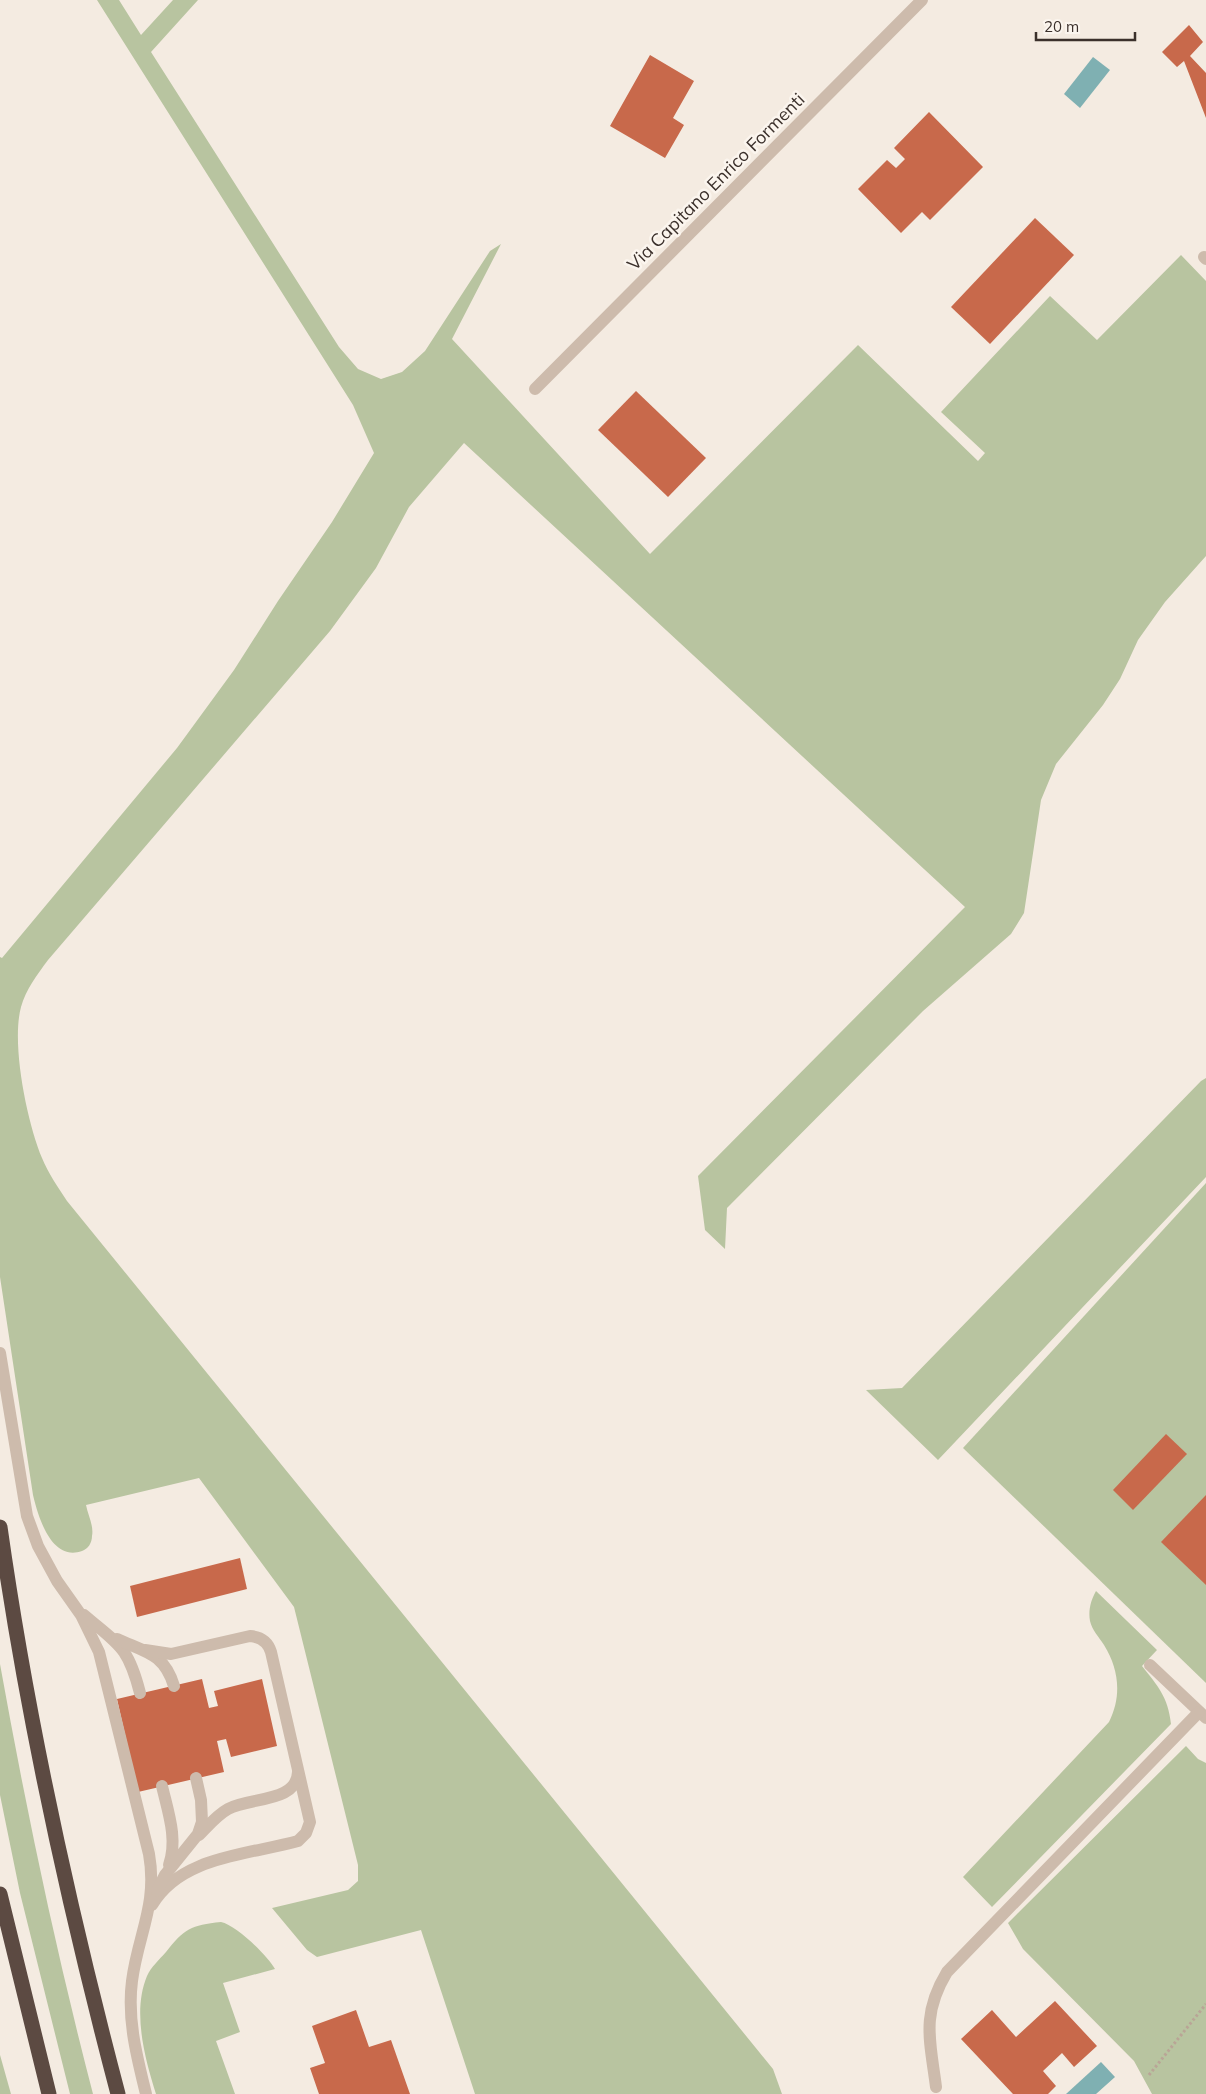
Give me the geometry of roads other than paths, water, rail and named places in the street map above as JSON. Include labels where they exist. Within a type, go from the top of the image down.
[{"type":"highway","points":[[0,1527],[38,1746],[80,1939],[118,2094]]},
{"type":"highway","points":[[0,1894],[49,2094]]},
{"type":"street","name":"Via Capitano Enrico Formenti","points":[[535,389],[922,0]]},
{"type":"street","points":[[0,1353],[27,1516],[38,1546],[92,1634],[105,1671],[151,1862],[153,1883],[148,1915],[134,1966],[130,2003],[135,2045],[146,2094]]},
{"type":"street","points":[[68,1596],[80,1611],[108,1634],[128,1655],[133,1665],[140,1693]]},
{"type":"street","points":[[108,1634],[145,1650],[158,1658],[165,1665],[174,1686]]},
{"type":"street","points":[[145,1650],[171,1654],[250,1636],[262,1639],[270,1647],[310,1822],[303,1837],[293,1842],[216,1860],[189,1871],[162,1891],[148,1915]]},
{"type":"street","points":[[936,2086],[929,2027],[930,2013],[935,1993],[947,1972],[1202,1715],[1150,1665]]},
{"type":"street","points":[[190,1844],[229,1808],[287,1792],[296,1785],[298,1768]]},
{"type":"street","points":[[165,1874],[198,1834],[202,1822],[201,1800],[196,1778]]},
{"type":"street","points":[[148,1915],[172,1858],[173,1836],[162,1786]]},
{"type":"water","points":[[1093,57],[1110,70],[1080,108],[1064,94]]},
{"type":"water","points":[[1101,2062],[1115,2077],[1096,2094],[1066,2094]]}]
